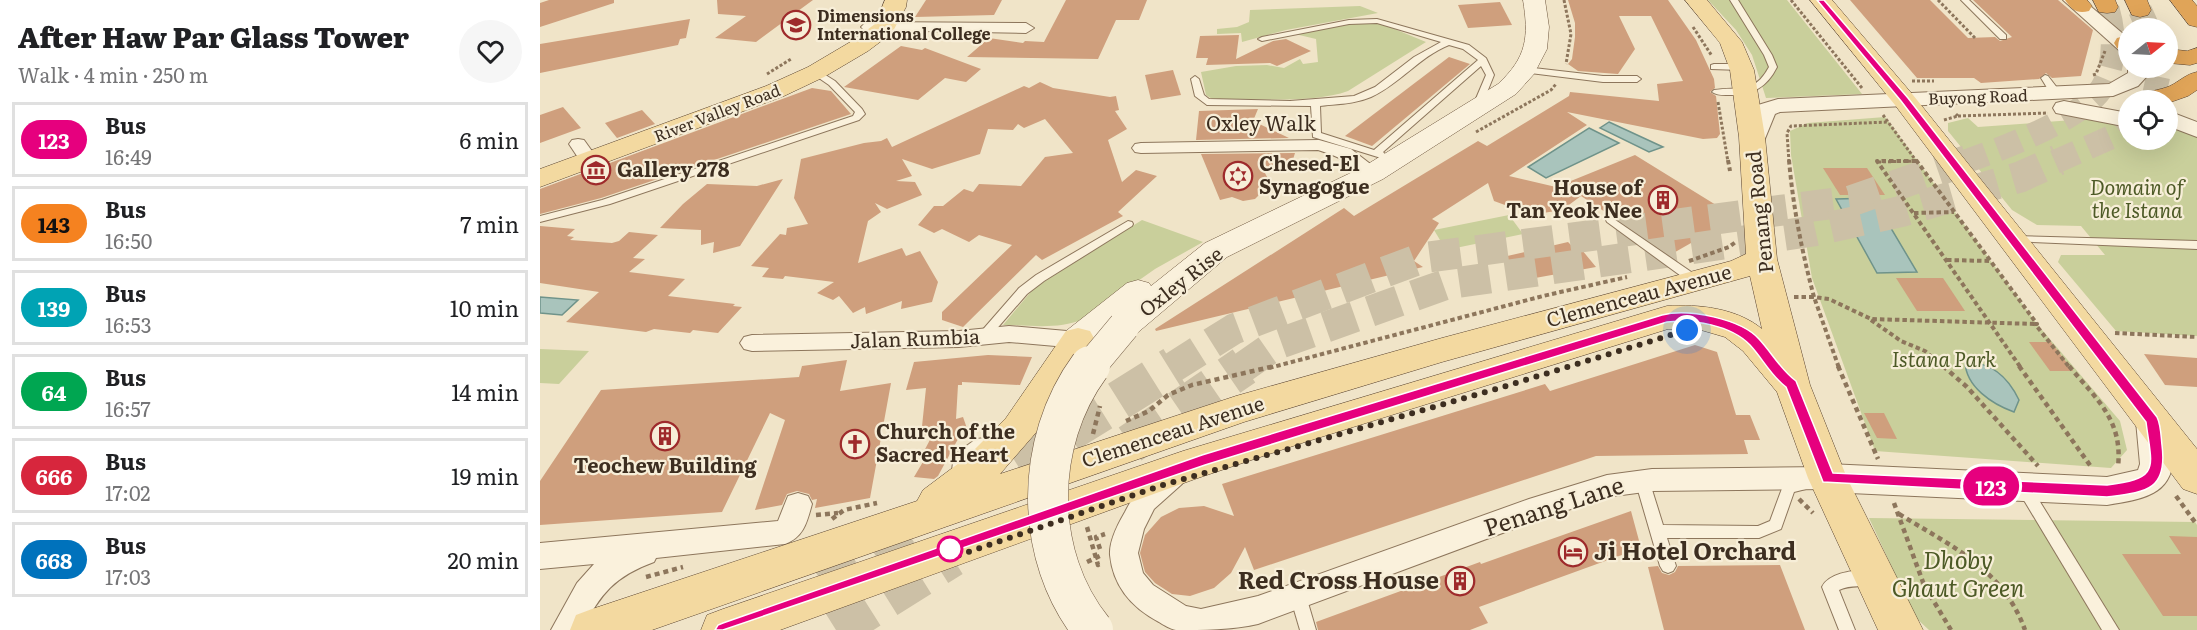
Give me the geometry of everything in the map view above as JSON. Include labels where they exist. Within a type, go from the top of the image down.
[{"type":"highway","points":[[2181,0],[2197,20]]},
{"type":"highway","points":[[2178,57],[2190,58],[2197,55]]},
{"type":"highway","points":[[2178,91],[2197,79]]},
{"type":"main road","name":"River Valley Road","points":[[876,27],[881,0]]},
{"type":"main road","name":"River Valley Road","points":[[540,179],[584,153],[775,91],[816,72],[860,46],[895,7],[896,0]]},
{"type":"main road","name":"Oxley Rise","points":[[1093,630],[1064,582],[1049,518],[1046,481],[1056,433],[1069,398],[1094,360],[1124,326],[1216,250],[1381,162],[1507,89],[1526,70],[1538,45],[1539,24],[1534,0]]},
{"type":"main road","points":[[1821,0],[1904,100],[1933,123],[2001,250],[2152,421],[2197,478]]},
{"type":"main road","name":"Penang Road","points":[[1698,8],[1731,42],[1741,67],[1752,137],[1744,251],[1770,295],[1815,493],[1878,585],[1901,630]]},
{"type":"main road","name":"River Valley Road","points":[[540,170],[687,118],[797,73],[876,27]]},
{"type":"main road","points":[[896,511],[958,488],[1020,427],[1078,340],[1132,295],[1159,277],[1216,250]]},
{"type":"main road","name":"Clemenceau Avenue","points":[[723,630],[1593,325],[1686,273],[1744,251]]},
{"type":"main road","name":"Clemenceau Avenue","points":[[592,630],[896,511],[1236,410],[1593,325],[1682,316],[1715,322],[1737,330],[1753,340],[1783,378],[1792,385]]},
{"type":"street","points":[[2076,2],[2118,41]]},
{"type":"street","points":[[876,27],[1026,28]]},
{"type":"street","points":[[2053,95],[2118,103]]},
{"type":"street","name":"Buyong Road","points":[[1933,123],[1925,115],[2053,95]]},
{"type":"street","name":"Buyong Road","points":[[1752,137],[1756,136],[1766,110],[1778,106],[2053,95],[2118,103]]},
{"type":"street","points":[[2178,122],[2197,130]]},
{"type":"street","points":[[2178,134],[2197,141]]},
{"type":"street","name":"Oxley Walk","points":[[1141,148],[1319,145],[1381,162]]},
{"type":"street","name":"Jalan Rumbia","points":[[752,343],[983,337],[1009,334],[1078,340]]},
{"type":"street","points":[[2133,476],[2153,477],[2158,464],[2152,421]]},
{"type":"street","name":"Penang Lane","points":[[1183,467],[1144,501],[1130,529],[1124,553],[1130,579],[1143,595],[1159,607],[1182,619],[1201,624],[1258,610],[1530,511],[1607,486],[1642,480],[1815,493],[1887,481],[2032,478],[2107,491],[2136,487],[2133,476]]},
{"type":"street","points":[[566,630],[587,589],[611,566],[621,561],[682,555],[785,532],[792,524],[798,504]]},
{"type":"street","points":[[548,555],[682,555]]},
{"type":"street","points":[[548,555],[571,559],[581,567],[587,574],[587,589]]},
{"type":"lane","points":[[1717,92],[1745,93],[1770,76],[1773,68],[1768,55],[1734,0]]},
{"type":"lane","points":[[1965,0],[2003,38]]},
{"type":"lane","points":[[1262,39],[1361,20],[1401,27],[1466,47],[1483,60],[1490,75],[1476,109]]},
{"type":"lane","points":[[1196,79],[1200,96],[1208,102],[1342,102],[1368,95],[1431,49],[1449,42]]},
{"type":"lane","points":[[1315,103],[1316,135],[1381,162],[1483,60]]},
{"type":"lane","points":[[1714,67],[1741,67]]},
{"type":"lane","points":[[1526,70],[1603,79],[1637,79]]},
{"type":"lane","points":[[540,219],[606,202],[856,118],[860,114],[859,111],[832,83],[816,72]]},
{"type":"lane","points":[[1611,220],[1686,273]]},
{"type":"lane","points":[[983,337],[1023,291],[1040,278],[1128,224]]},
{"type":"lane","points":[[2001,250],[2197,245]]},
{"type":"lane","points":[[2032,478],[2110,630]]},
{"type":"lane","points":[[1642,480],[1668,566]]},
{"type":"lane","points":[[1658,531],[1759,532],[1776,525],[1781,504],[1789,488],[1815,493]]},
{"type":"lane","points":[[1846,630],[1830,587],[1842,580],[1854,577],[1869,579],[1878,585]]},
{"type":"lane","points":[[1298,596],[1308,630]]},
{"type":"path","points":[[1791,0],[1866,92]]},
{"type":"path","points":[[1938,0],[1975,38]]},
{"type":"path","points":[[1698,8],[1714,59],[1714,67]]},
{"type":"path","points":[[1933,123],[1957,115],[2053,95],[2096,74],[2106,52],[2118,47]]},
{"type":"path","points":[[1717,92],[1731,173]]},
{"type":"path","points":[[1881,112],[1954,212],[2001,250],[2037,324],[2035,324],[2112,419],[2120,447],[2133,476],[2174,493],[2197,525]]},
{"type":"path","points":[[1889,123],[1791,126],[1787,133],[1792,195],[1801,249],[1814,297],[1838,365],[1887,481],[1915,566],[1935,609],[1951,630]]},
{"type":"path","points":[[1916,160],[1877,161],[1988,322],[2095,471],[2084,471]]},
{"type":"path","points":[[1913,213],[1954,212]]},
{"type":"path","points":[[1946,261],[2001,250]]},
{"type":"path","points":[[1124,421],[1149,411],[1168,395],[1192,385],[1320,356],[1543,296],[1686,273],[1719,251],[1744,251]]},
{"type":"path","points":[[1770,295],[1828,299],[1871,319],[1901,341],[1925,351],[1967,387],[2032,478]]},
{"type":"path","points":[[1871,319],[2035,324]]},
{"type":"path","points":[[2109,332],[2197,337]]},
{"type":"path","points":[[1093,434],[1101,406]]},
{"type":"path","points":[[1082,438],[1104,430]]},
{"type":"path","points":[[829,521],[844,510],[896,511]]},
{"type":"path","points":[[1898,514],[1983,569],[2012,599],[2025,630]]},
{"type":"path","points":[[1085,523],[1098,565],[1106,561]]},
{"type":"path","points":[[640,578],[682,555]]},
{"type":"green space","points":[[1708,0],[1787,0],[1862,94],[1766,98],[1752,55],[1736,30]]},
{"type":"green space","points":[[1360,6],[1378,13],[1286,30],[1242,42],[1241,33],[1217,34],[1217,29],[1237,27],[1249,22],[1250,10]]},
{"type":"green space","points":[[1380,23],[1426,42],[1348,91],[1317,98],[1281,100],[1212,99],[1206,95],[1201,72],[1236,66],[1267,65],[1284,68],[1300,59],[1303,64],[1318,62],[1316,39],[1295,34],[1353,24]]},
{"type":"green space","name":"Istana Park","points":[[1885,117],[2037,324],[2120,421],[2127,450],[2111,468],[1875,451],[1812,278],[1791,155],[1790,131],[1808,123]]},
{"type":"green space","name":"Domain of the Istana","points":[[2118,117],[2118,150],[2178,150],[2178,122],[2197,130],[2197,336],[2116,331],[2058,262],[2061,255],[2105,255],[2081,226],[2037,225],[2012,210],[1948,131],[1948,123],[1968,118],[1978,127]]},
{"type":"green space","points":[[1509,215],[1523,234],[1446,250],[1434,230]]},
{"type":"green space","points":[[1142,220],[1203,242],[1155,269],[1084,319],[1054,326],[1003,325],[1034,288]]},
{"type":"green space","points":[[540,349],[589,351],[559,384],[540,383]]},
{"type":"green space","name":"Dhoby Ghaut Green","points":[[1869,518],[2195,522],[2197,525],[2197,630],[1929,630],[1915,617]]},
{"type":"water","points":[[1609,122],[1663,147],[1649,152],[1600,128]]},
{"type":"water","points":[[1589,128],[1619,143],[1546,178],[1528,167]]},
{"type":"water","points":[[1873,198],[1917,272],[1877,273],[1836,199]]},
{"type":"water","points":[[540,297],[578,300],[562,315],[540,313]]},
{"type":"water","points":[[1965,362],[1991,368],[2010,384],[2019,400],[2014,412],[1989,399],[1975,387],[1966,371]]},
{"type":"building","points":[[549,0],[614,0],[614,3],[540,27],[540,3]]},
{"type":"building","points":[[717,0],[813,0],[756,42],[715,38],[746,16],[718,14]]},
{"type":"building","points":[[926,0],[1002,0],[994,15],[915,17]]},
{"type":"building","points":[[1066,0],[1147,0],[1139,20],[1116,20],[1098,59],[967,57],[989,38],[1023,43],[1025,41],[1044,42]]},
{"type":"building","points":[[1568,0],[1668,0],[1696,40],[1714,79],[1715,88],[1710,92],[1716,96],[1720,134],[1717,138],[1703,139],[1567,112],[1587,125],[1509,176],[1556,187],[1635,155],[1729,213],[1726,223],[1670,255],[1581,196],[1562,210],[1543,213],[1524,212],[1494,201],[1488,183],[1432,219],[1439,223],[1414,261],[1423,267],[1156,331],[1155,329],[1344,208],[1354,216],[1478,141],[1487,146],[1569,96],[1570,92],[1659,101],[1657,84],[1683,81],[1651,16],[1619,16],[1635,49],[1618,74],[1578,71],[1568,64],[1572,59],[1575,23]]},
{"type":"building","points":[[1850,0],[1930,0],[1968,38],[1995,37],[2000,41],[2012,37],[1973,0],[2058,0],[2093,30],[2081,76],[2052,78],[2046,73],[2039,79],[1981,83],[1974,78],[1917,78]]},
{"type":"building","points":[[1500,2],[1512,25],[1468,28],[1458,5]]},
{"type":"building","points":[[690,19],[686,38],[680,39],[678,45],[540,73],[540,44]]},
{"type":"building","points":[[1239,35],[1236,59],[1273,41],[1286,39],[1311,51],[1277,66],[1270,63],[1206,65],[1208,58],[1196,58],[1200,36]]},
{"type":"building","points":[[901,46],[922,50],[925,48],[981,69],[966,82],[945,78],[918,100],[844,87]]},
{"type":"building","points":[[1449,57],[1470,64],[1372,146],[1345,136]]},
{"type":"building","points":[[1173,70],[1181,95],[1151,100],[1145,75]]},
{"type":"building","points":[[1040,82],[1053,88],[1116,96],[1119,110],[1115,111],[1127,129],[1108,140],[1122,182],[1136,170],[1157,176],[1118,212],[1123,216],[1042,260],[1036,255],[963,327],[942,320],[942,312],[1012,245],[979,235],[969,242],[942,229],[934,233],[918,225],[934,206],[943,206],[964,189],[973,192],[979,184],[1021,186],[1045,157],[1073,153],[1045,119],[1024,128],[1018,124],[1013,130],[988,129],[980,154],[932,169],[902,159],[912,176],[896,181],[915,182],[922,195],[887,209],[875,203],[881,212],[868,221],[858,263],[902,248],[906,256],[920,251],[938,282],[932,302],[901,309],[902,301],[866,314],[865,307],[853,313],[839,296],[833,300],[817,293],[834,282],[785,276],[783,279],[762,277],[769,268],[751,266],[780,234],[786,235],[787,228],[808,224],[794,198],[801,159],[887,138],[892,147],[1024,86],[1029,88]]},
{"type":"building","points":[[812,88],[831,91],[851,114],[601,198],[540,214],[540,189]]},
{"type":"building","points":[[563,107],[581,128],[540,143],[540,115]]},
{"type":"building","points":[[1258,109],[1253,121],[1289,138],[1196,140],[1199,111]]},
{"type":"building","points":[[642,110],[655,124],[617,138],[605,123]]},
{"type":"building","name":"Chesed-El Synagogue","points":[[1295,153],[1290,169],[1262,167],[1273,189],[1263,191],[1255,199],[1243,201],[1232,197],[1220,200],[1201,154]]},
{"type":"building","points":[[1823,168],[1867,168],[1885,195],[1840,195]]},
{"type":"building","points":[[783,179],[740,246],[713,253],[714,242],[701,245],[701,230],[660,228],[683,204],[707,184],[757,186]]},
{"type":"building","points":[[540,226],[575,229],[567,236],[574,237],[570,240],[612,243],[619,241],[629,232],[658,235],[633,258],[645,259],[629,272],[685,279],[668,296],[735,304],[733,306],[742,307],[718,333],[654,329],[646,332],[566,322],[599,292],[540,283]]},
{"type":"building","points":[[1568,242],[1571,245],[1577,244],[1596,267],[1519,281],[1503,257]]},
{"type":"building","points":[[1896,278],[1943,278],[1965,311],[1917,311]]},
{"type":"building","points":[[2029,342],[2051,342],[2073,371],[2050,371]]},
{"type":"building","points":[[1695,345],[1717,352],[1736,415],[1750,415],[1760,440],[1744,440],[1748,454],[1596,456],[1254,570],[1245,547],[1231,573],[1214,588],[1190,596],[1172,594],[1155,583],[1145,572],[1140,553],[1145,535],[1161,517],[1179,508],[1204,506],[1234,516],[1222,484],[1545,384],[1550,391]]},
{"type":"building","points":[[2144,354],[2197,358],[2197,387],[2165,385]]},
{"type":"building","points":[[988,355],[1032,357],[1020,385],[962,382],[962,385],[958,385],[956,419],[963,417],[969,434],[958,439],[938,476],[934,479],[914,477],[927,455],[922,455],[933,434],[921,436],[926,388],[906,390],[914,362]]},
{"type":"building","name":"Teochew Building","points":[[847,360],[840,391],[891,383],[870,498],[815,508],[817,499],[812,500],[809,494],[797,491],[787,494],[782,505],[755,510],[785,420],[770,413],[722,512],[540,525],[540,481],[601,390],[799,377],[802,366]]},
{"type":"building","points":[[1864,413],[1884,413],[1897,439],[1877,438]]},
{"type":"building","points":[[1631,511],[1641,548],[1479,607],[1488,623],[1470,630],[1318,630],[1316,622],[1480,562],[1481,564]]},
{"type":"building","points":[[2169,536],[2197,537],[2197,616],[2163,616],[2122,554],[2181,554]]},
{"type":"building","points":[[1780,565],[1805,630],[1664,630],[1648,567],[1658,566],[1662,573],[1669,575],[1675,572],[1678,566]]},
{"type":"tunnel","points":[[1964,162],[2039,132],[2092,100],[2107,79],[2112,58],[2113,37],[2107,7]]},
{"type":"tunnel","points":[[2140,10],[2144,18]]},
{"type":"tunnel","points":[[2155,90],[2158,78]]},
{"type":"tunnel","points":[[2055,162],[2118,133]]},
{"type":"tunnel","points":[[1172,368],[1234,329],[1422,258],[1851,201],[1968,160]]},
{"type":"tunnel","points":[[1242,368],[1275,345],[1447,284],[1813,231],[1903,211],[2020,177],[2058,160]]},
{"type":"tunnel","points":[[966,496],[1174,366]]},
{"type":"tunnel","points":[[1130,444],[1244,366]]},
{"type":"tunnel","points":[[822,583],[917,527]]},
{"type":"tunnel","points":[[836,630],[952,557]]},
{"type":"bus line","name":"123","points":[[723,630],[1202,460],[1667,318],[1682,316],[1715,322],[1737,330],[1753,340],[1783,378],[1792,385],[1828,478],[2107,491],[2136,487],[2148,481],[2153,477],[2158,464],[2152,421],[1974,189],[1821,0]]},
{"type":"place","name":"Dimensions International College","points":[[796,25]]},
{"type":"place","name":"Gallery 278","points":[[596,170]]},
{"type":"place","name":"Chesed-El Synagogue","points":[[1238,176]]},
{"type":"place","name":"House of Tan Yeok Nee","points":[[1663,200]]},
{"type":"place","name":"Teochew Building","points":[[665,436]]},
{"type":"place","name":"Church of the Sacred Heart","points":[[855,444]]},
{"type":"place","name":"Ji Hotel Orchard","points":[[1573,552]]},
{"type":"place","name":"Red Cross House","points":[[1460,581]]},
{"type":"route","points":[[950,549],[948,559],[1163,485],[1493,390],[1687,330]]}]
